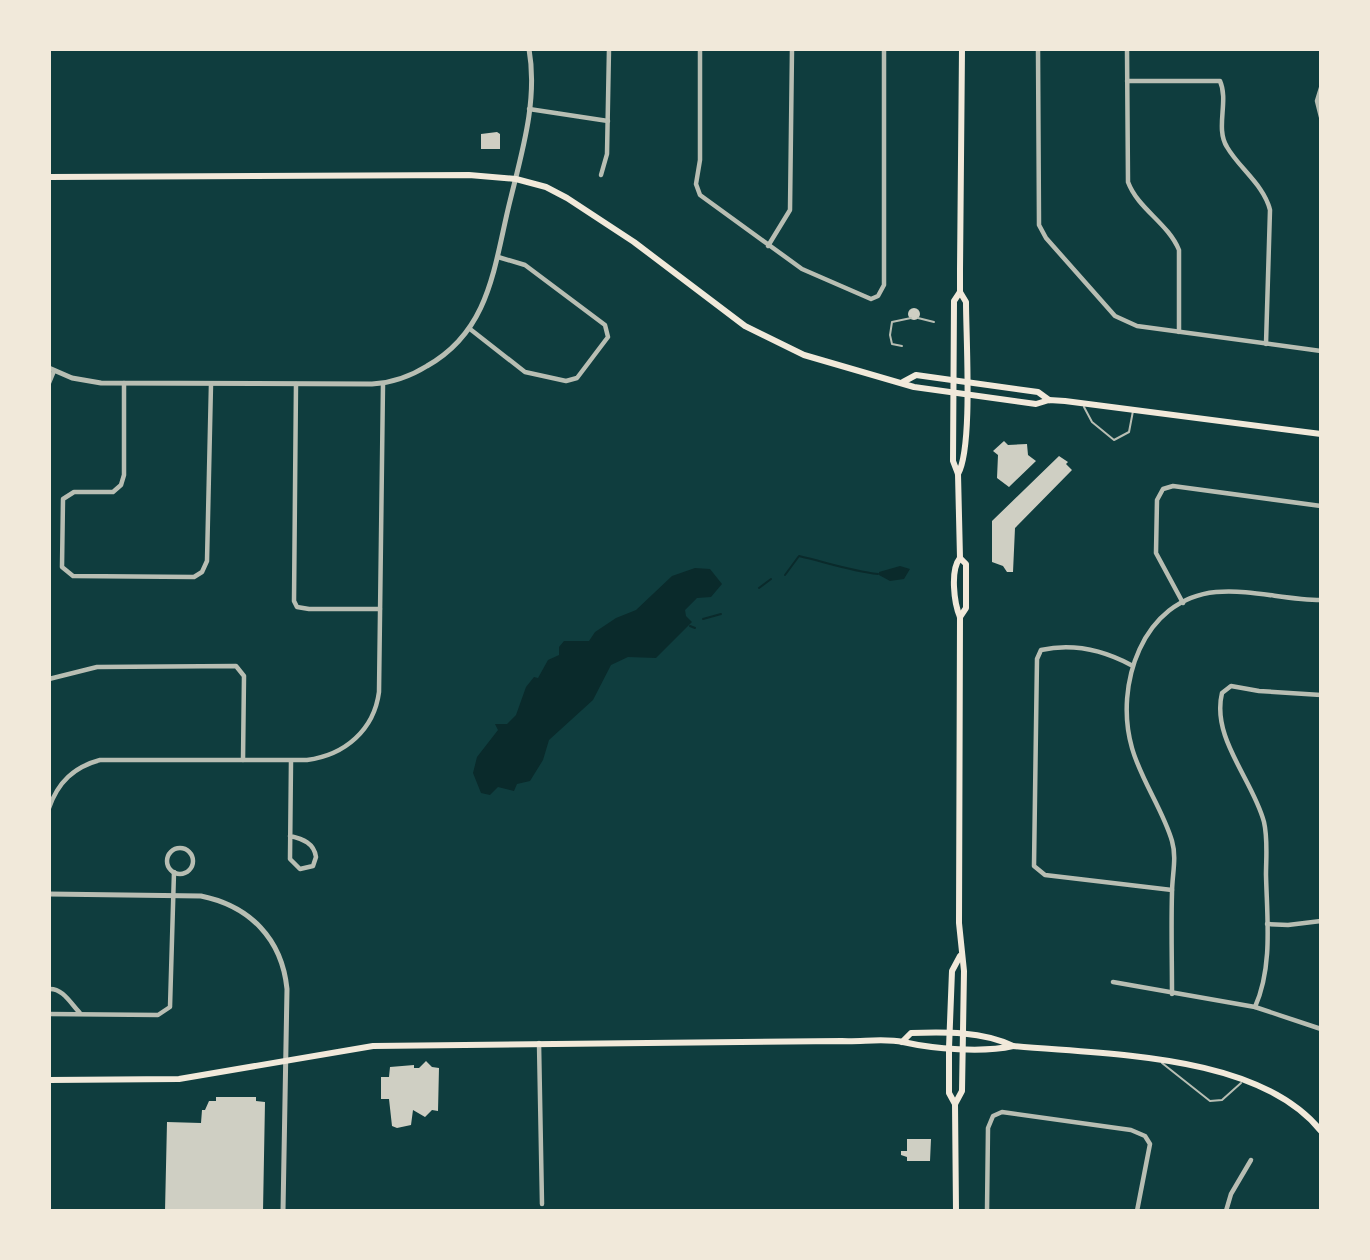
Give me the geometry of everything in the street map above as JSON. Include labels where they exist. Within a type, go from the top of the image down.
[{"type":"main road","points":[[958,474],[965,461],[966,393],[966,302],[960,292],[961,49]]},
{"type":"main road","points":[[49,177],[469,175],[516,179],[546,187],[567,198],[634,242],[745,326],[804,355],[914,387],[1036,404],[1049,400],[1082,403],[1321,434]]},
{"type":"main road","points":[[955,1104],[962,1091],[964,971],[960,956],[960,617],[956,608],[955,564],[960,558],[958,474],[953,461],[954,301],[960,292]]},
{"type":"main road","points":[[903,382],[916,375],[1038,392],[1049,400]]},
{"type":"main road","points":[[956,1211],[955,1104],[949,1093],[949,1048],[952,971],[960,956]]},
{"type":"main road","points":[[902,1042],[911,1033],[950,1032],[999,1039],[1013,1045],[1161,1062],[1247,1078],[1279,1095],[1313,1121],[1321,1131]]},
{"type":"main road","points":[[49,1080],[179,1079],[373,1046],[539,1042],[902,1042],[916,1047],[998,1049],[1013,1045]]},
{"type":"street","points":[[49,383],[51,370],[83,380],[124,383],[383,384],[434,362],[470,329],[485,305],[530,109],[533,77],[529,49]]},
{"type":"street","points":[[601,175],[607,154],[609,49]]},
{"type":"street","points":[[700,49],[697,190],[704,200],[802,269],[863,298],[875,298],[882,291],[884,49]]},
{"type":"street","points":[[768,246],[790,210],[792,49]]},
{"type":"street","points":[[1038,49],[1037,214],[1041,230],[1118,319],[1132,326],[1321,351]]},
{"type":"street","points":[[1127,49],[1128,182],[1136,197],[1174,239],[1179,250],[1179,332]]},
{"type":"street","points":[[1127,81],[1220,81],[1224,92],[1227,146],[1267,198],[1270,210],[1266,344]]},
{"type":"street","points":[[1321,88],[1317,102],[1321,117]]},
{"type":"street","points":[[530,109],[608,121]]},
{"type":"street","points":[[470,329],[525,372],[569,382],[577,378],[608,337],[605,325],[529,267],[498,257]]},
{"type":"street","points":[[124,383],[124,475],[121,485],[113,492],[74,492],[63,499],[62,567],[73,576],[194,578],[204,570],[207,561],[211,384]]},
{"type":"street","points":[[296,384],[294,601],[298,607],[309,609],[380,608]]},
{"type":"street","points":[[49,807],[62,782],[77,769],[100,760],[319,759],[338,752],[354,740],[370,721],[379,691],[383,384]]},
{"type":"street","points":[[1183,603],[1156,553],[1157,500],[1163,489],[1173,486],[1321,506]]},
{"type":"street","points":[[1172,994],[1172,890],[1175,868],[1172,841],[1140,770],[1129,738],[1128,695],[1131,664],[1152,627],[1183,603],[1207,593],[1261,593],[1286,599],[1321,600]]},
{"type":"street","points":[[1131,664],[1086,649],[1041,650],[1036,668],[1034,866],[1045,874],[1172,890]]},
{"type":"street","points":[[49,679],[97,667],[236,666],[244,676],[243,760]]},
{"type":"street","points":[[1255,1007],[1263,980],[1267,924],[1264,822],[1223,729],[1219,713],[1222,693],[1231,686],[1237,686],[1259,691],[1321,695]]},
{"type":"street","points":[[290,836],[313,847],[316,857],[313,866],[300,869],[291,862],[290,836],[291,761]]},
{"type":"street","points":[[49,1014],[158,1015],[166,1012],[170,1007],[171,894],[174,872],[167,864],[167,857],[176,848],[185,848],[193,857],[192,866],[186,872],[174,872]]},
{"type":"street","points":[[49,894],[194,895],[225,902],[250,917],[273,942],[284,968],[287,989],[283,1211]]},
{"type":"street","points":[[1267,924],[1287,925],[1321,921]]},
{"type":"street","points":[[1113,982],[1255,1007],[1321,1029]]},
{"type":"street","points":[[49,989],[56,988],[63,993],[81,1014]]},
{"type":"street","points":[[539,1042],[542,1204]]},
{"type":"street","points":[[987,1211],[988,1128],[993,1116],[1002,1112],[1131,1130],[1144,1136],[1150,1144],[1137,1211]]},
{"type":"street","points":[[1226,1211],[1231,1194],[1251,1160]]},
{"type":"lane","points":[[902,346],[892,344],[889,328],[892,321],[898,318],[911,318]]},
{"type":"lane","points":[[918,318],[929,319],[934,323]]},
{"type":"lane","points":[[1082,403],[1092,422],[1114,440],[1129,432],[1133,410]]},
{"type":"lane","points":[[1161,1062],[1210,1101],[1222,1100],[1247,1078]]},
{"type":"water","points":[[900,566],[910,569],[904,579],[890,581],[879,575],[879,572]]},
{"type":"water","points":[[695,568],[710,569],[722,584],[711,597],[697,598],[685,610],[686,616],[692,622],[656,658],[628,657],[611,665],[593,700],[549,740],[543,760],[530,781],[517,784],[514,791],[498,787],[490,795],[481,793],[473,773],[477,757],[498,730],[495,724],[507,724],[516,715],[526,687],[534,677],[538,678],[548,660],[559,655],[559,647],[564,641],[589,641],[595,632],[616,618],[636,610],[672,576]]},
{"type":"building","points":[[481,134],[500,134],[500,149],[481,149]]},
{"type":"building","points":[[914,308],[920,314],[914,320],[908,314]]},
{"type":"building","points":[[1004,441],[1008,445],[1027,444],[1028,455],[1036,461],[1009,487],[997,478],[998,455],[993,451]]},
{"type":"building","points":[[1059,456],[1068,462],[1066,464],[1072,470],[1015,528],[1013,572],[1007,572],[1003,566],[992,562],[992,521]]},
{"type":"building","points":[[426,1061],[432,1067],[439,1068],[438,1111],[432,1110],[425,1117],[413,1110],[411,1125],[397,1128],[392,1126],[389,1099],[381,1099],[381,1077],[389,1077],[390,1067],[414,1065],[414,1068],[419,1068]]},
{"type":"building","points":[[216,1097],[256,1097],[256,1101],[265,1102],[263,1211],[165,1211],[167,1122],[201,1123],[202,1110],[205,1110],[209,1101],[216,1101]]},
{"type":"building","points":[[907,1139],[931,1139],[930,1161],[907,1161],[901,1151],[907,1151]]},
{"type":"waterway","points":[[785,575],[799,556],[878,574]]},
{"type":"waterway","points":[[759,588],[771,579]]},
{"type":"waterway","points":[[703,619],[721,614]]},
{"type":"waterway","points":[[690,626],[695,628]]}]
